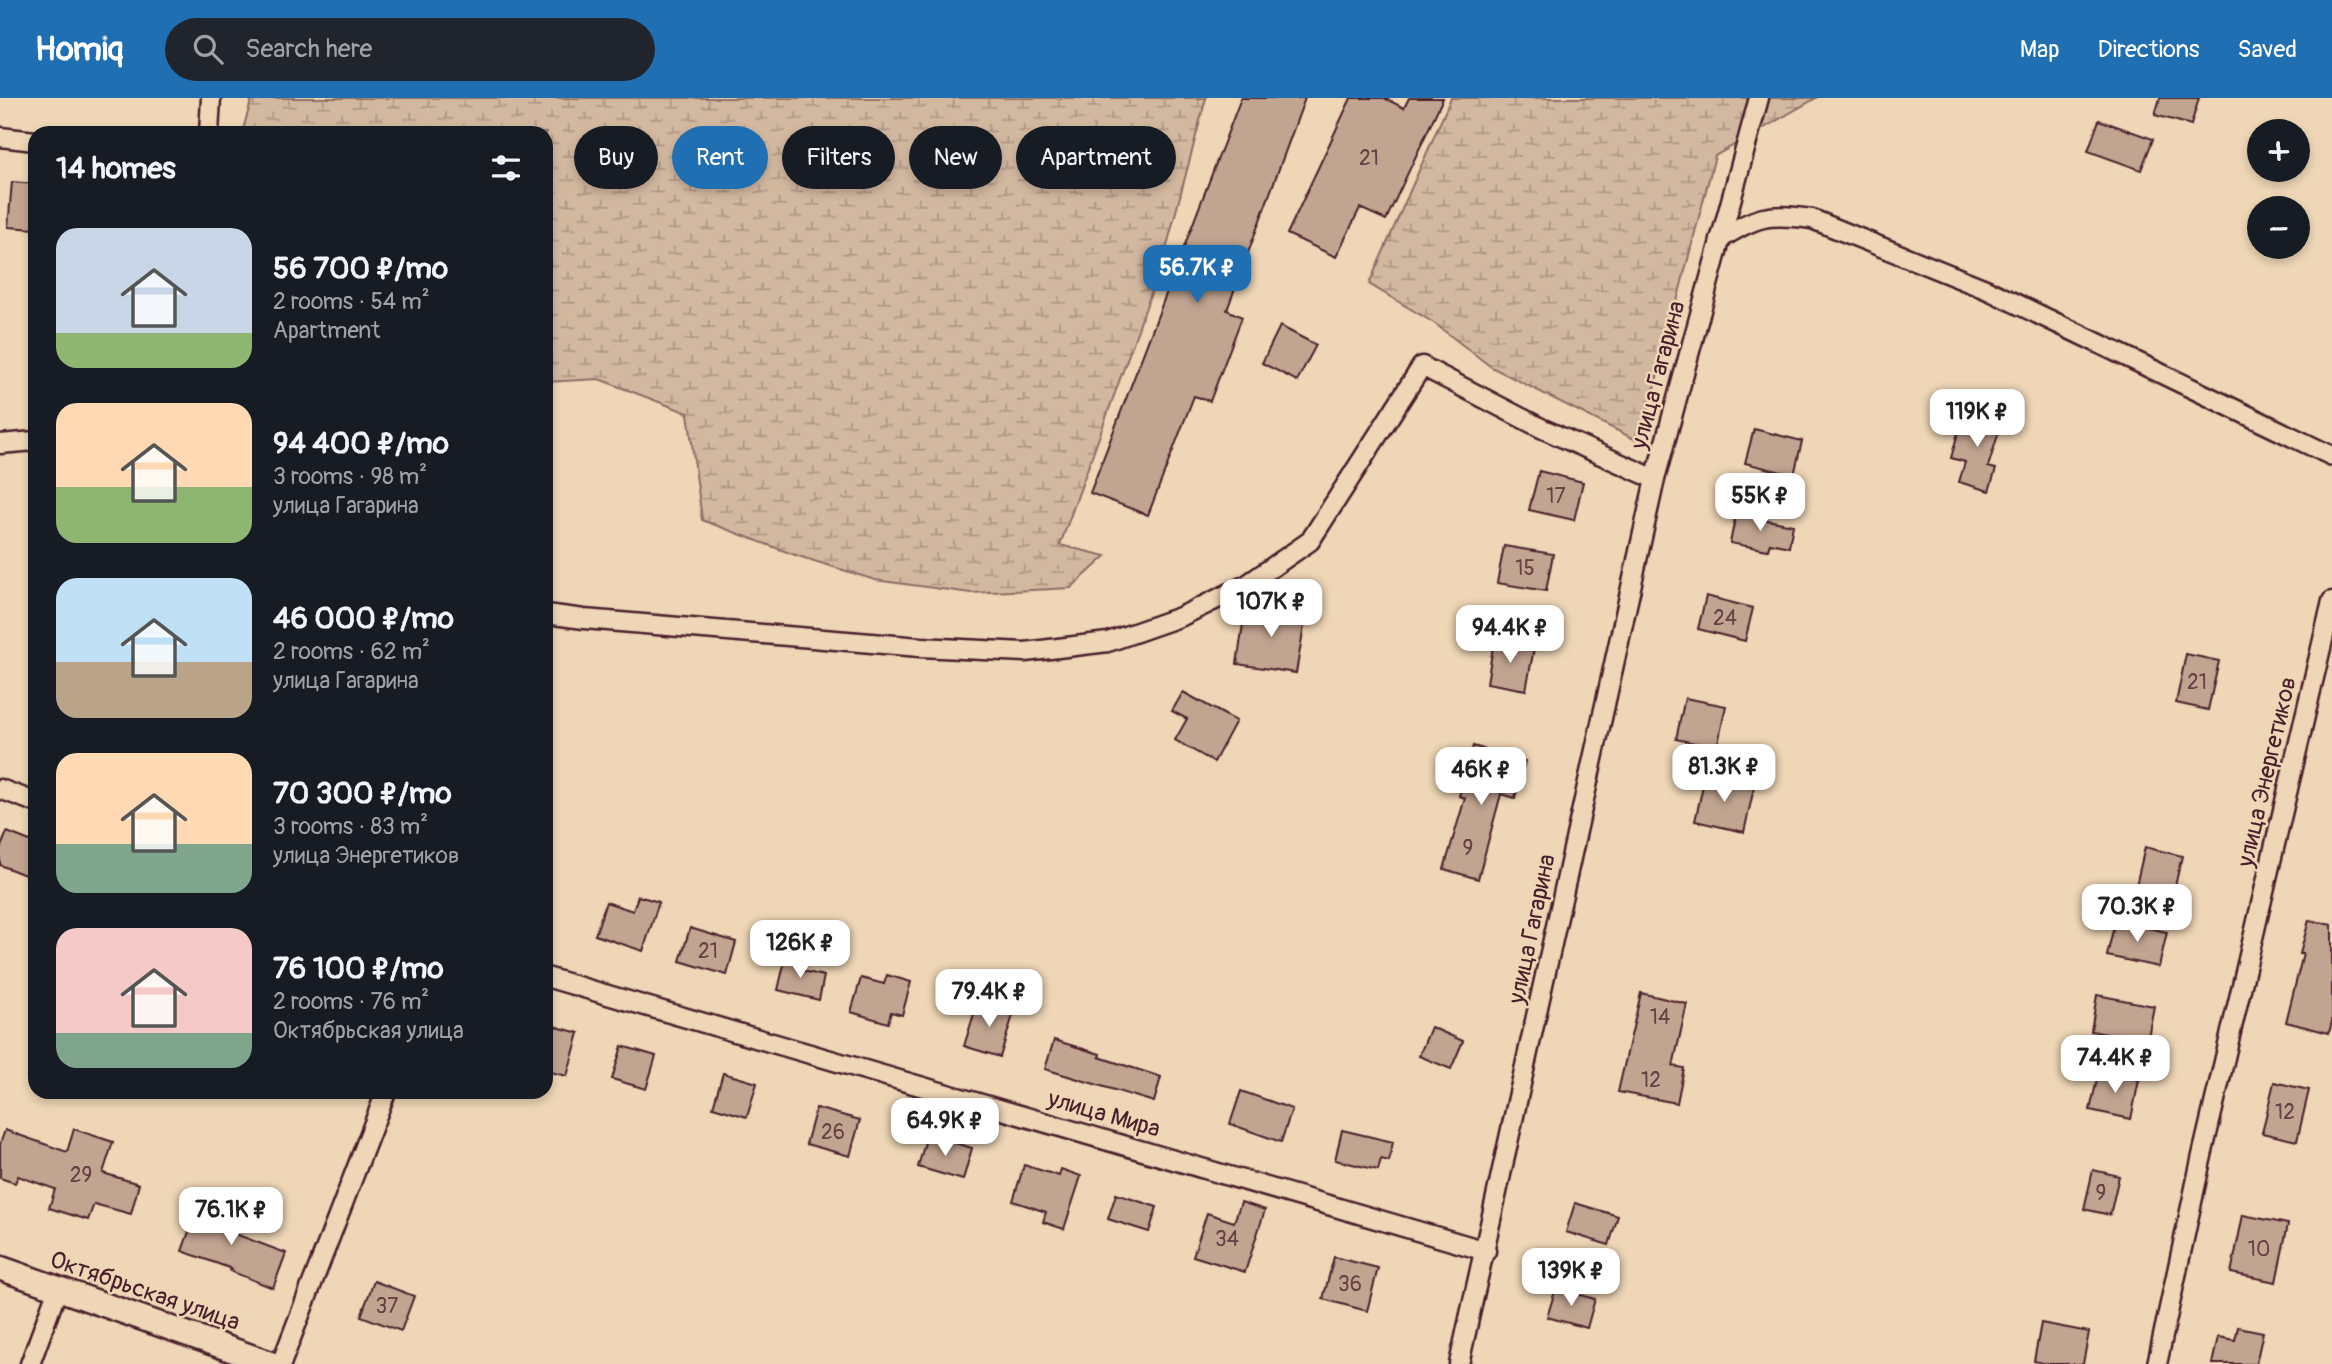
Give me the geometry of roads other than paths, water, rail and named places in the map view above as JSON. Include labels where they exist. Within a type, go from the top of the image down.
[{"type":"street","points":[[209,126],[211,98]]},
{"type":"street","name":"улица Гагарина","points":[[1459,1364],[1655,479],[1759,98]]},
{"type":"street","points":[[0,137],[28,140]]},
{"type":"street","points":[[1720,239],[1752,219],[1781,215],[1812,219],[1988,290],[2332,456]]},
{"type":"street","points":[[553,615],[920,648],[1025,652],[1108,642],[1180,617],[1248,584],[1310,541],[1422,366],[1541,428],[1655,479]]},
{"type":"street","points":[[0,444],[28,442]]},
{"type":"street","name":"улица Энергетиков","points":[[2157,1364],[2201,1160],[2332,601]]},
{"type":"street","points":[[0,789],[28,799]]},
{"type":"street","name":"улица Мира","points":[[553,979],[1486,1251]]},
{"type":"street","points":[[281,1364],[383,1099]]},
{"type":"street","name":"Октябрьская улица","points":[[0,1268],[272,1364]]},
{"type":"street","points":[[30,1364],[58,1288]]}]
